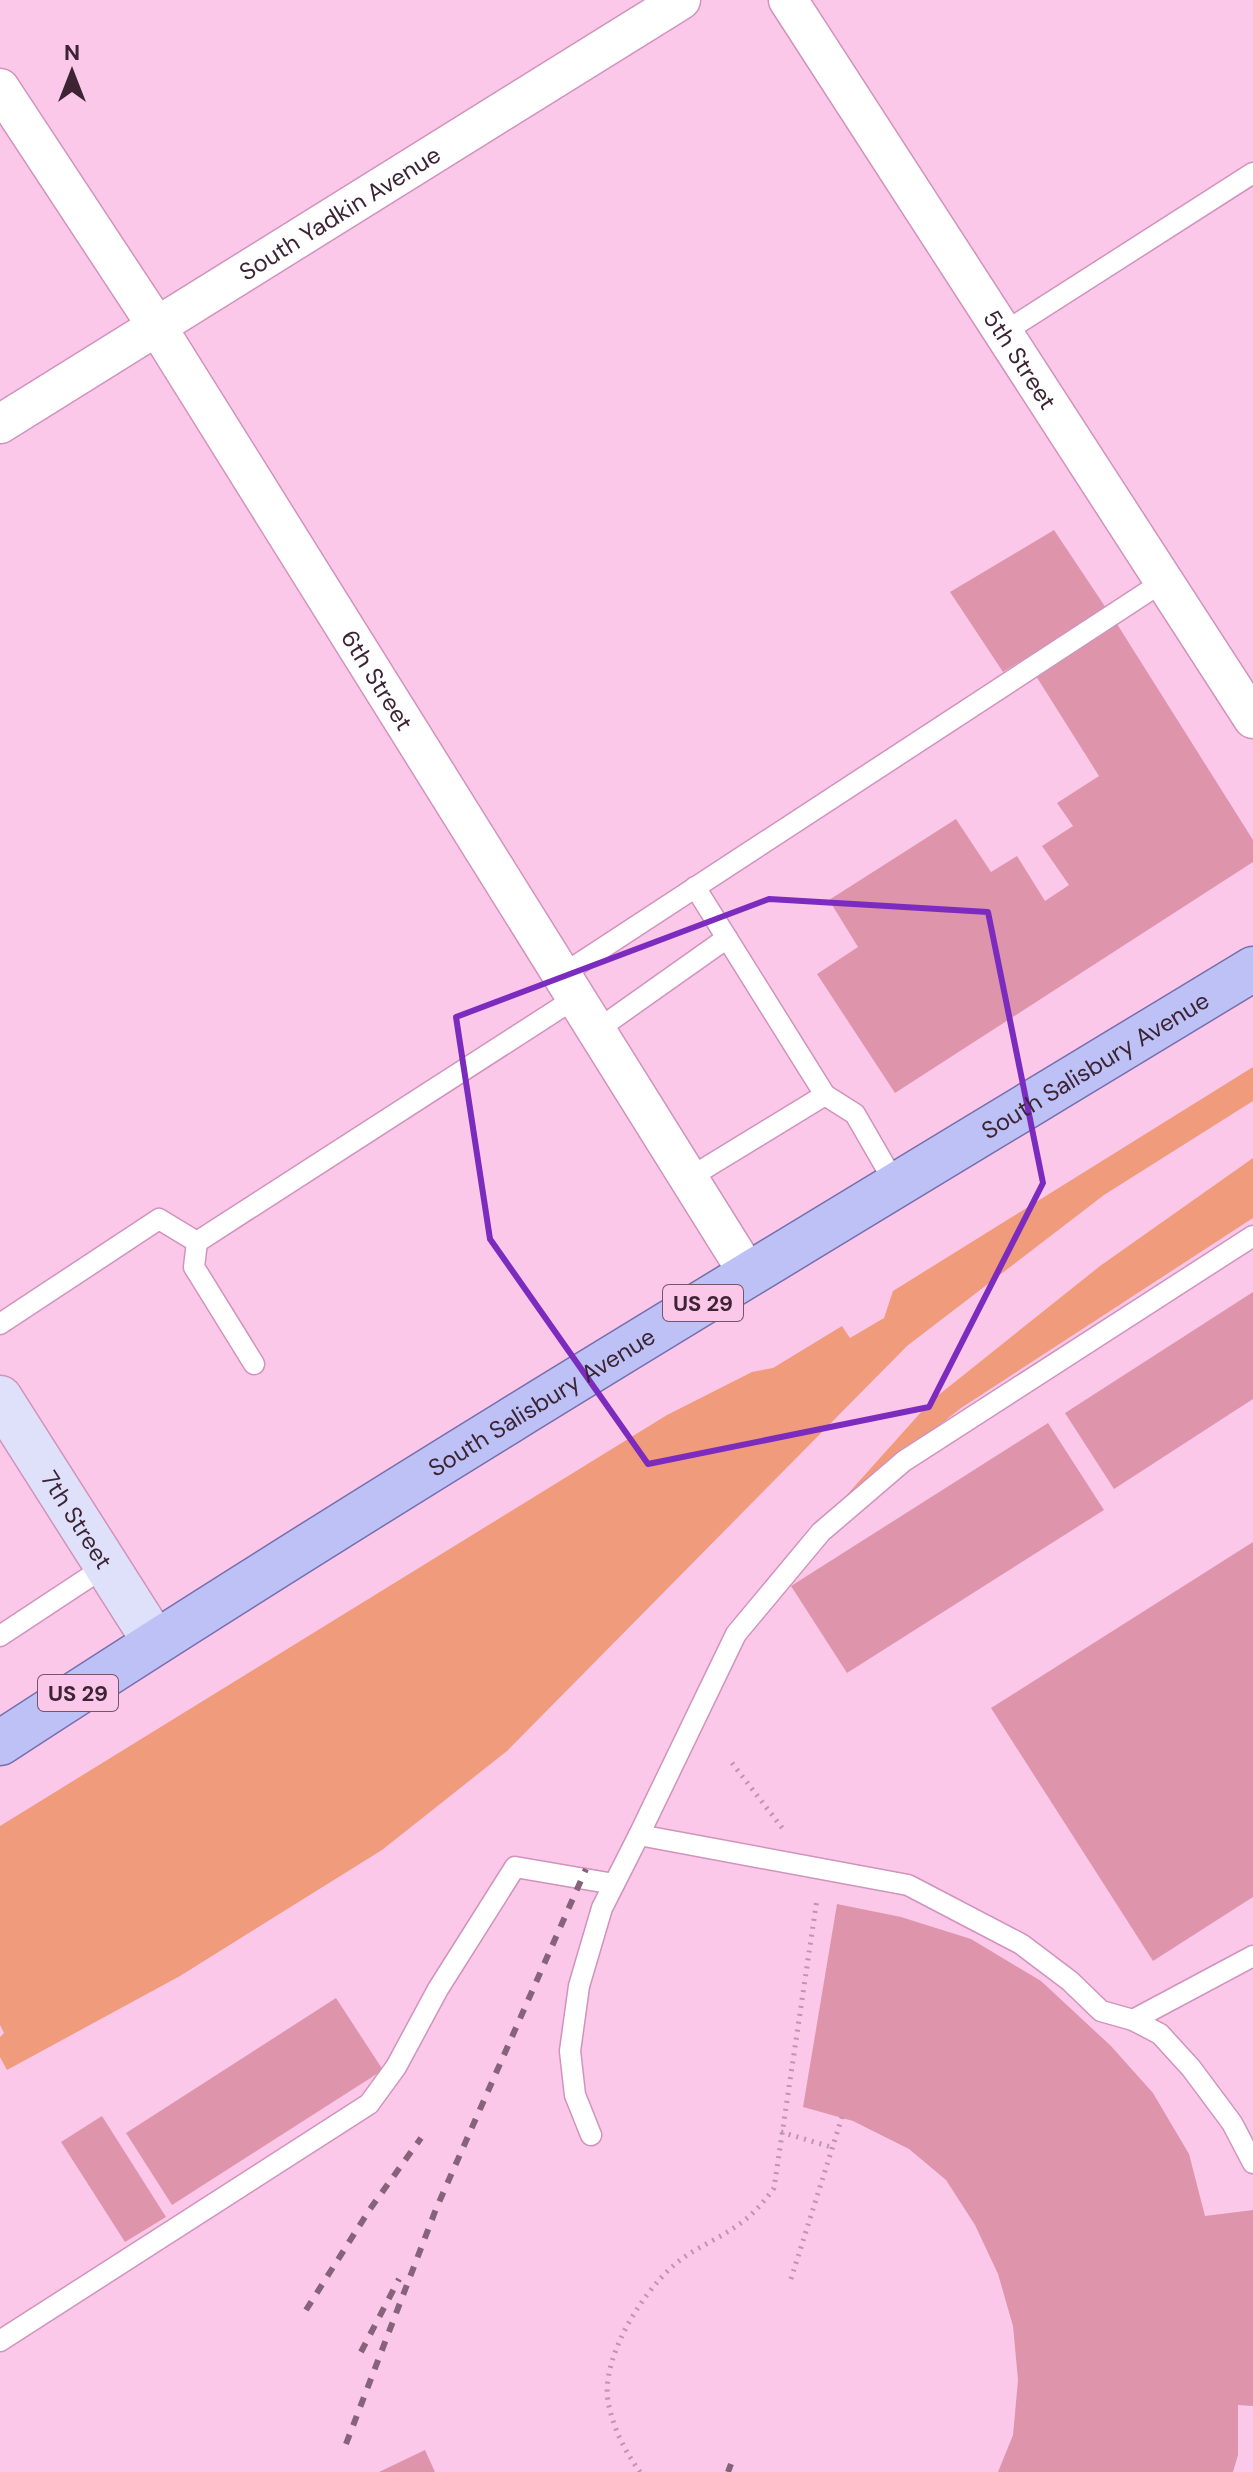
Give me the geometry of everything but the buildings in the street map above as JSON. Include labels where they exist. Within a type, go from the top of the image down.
[{"type":"main road","name":"South Salisbury Avenue","points":[[0,1743],[155,1642],[749,1275],[1253,969]]},
{"type":"street","name":"South Yadkin Avenue","points":[[0,424],[681,0]]},
{"type":"street","name":"5th Street","points":[[788,0],[1253,719]]},
{"type":"street","name":"6th Street","points":[[0,88],[156,325],[749,1275]]},
{"type":"street","name":"7th Street","points":[[0,1398],[155,1642]]},
{"type":"lane","points":[[1003,333],[1253,173]]},
{"type":"lane","points":[[254,1364],[194,1267],[197,1242],[570,986],[695,887],[1164,581]]},
{"type":"lane","points":[[695,887],[825,1095],[855,1114],[896,1185]]},
{"type":"lane","points":[[597,1030],[727,938]]},
{"type":"lane","points":[[689,1178],[825,1095]]},
{"type":"lane","points":[[0,1324],[159,1219],[197,1242]]},
{"type":"lane","points":[[591,2135],[575,2095],[570,2051],[579,1986],[602,1908],[736,1634],[821,1532],[904,1461],[1253,1236]]},
{"type":"lane","points":[[0,1636],[106,1566]]},
{"type":"lane","points":[[639,1835],[908,1885],[947,1904],[1021,1944],[1070,1981],[1101,2011],[1133,2020],[1160,2034],[1191,2068],[1232,2123],[1253,2163]]},
{"type":"lane","points":[[0,2341],[369,2104],[396,2067],[438,1989],[515,1867],[614,1884]]},
{"type":"lane","points":[[1133,2020],[1253,1956]]},
{"type":"path","points":[[640,2472],[625,2452],[608,2405],[607,2383],[615,2353],[634,2311],[672,2266],[736,2227],[759,2209],[774,2188],[818,1892],[815,1867],[732,1763]]},
{"type":"path","points":[[791,2279],[842,2117]]},
{"type":"path","points":[[781,2132],[831,2147]]},
{"type":"highlighted area","points":[[769,899],[988,912],[1043,1183],[929,1407],[648,1464],[490,1239],[456,1017]]},
{"type":"shaded area","points":[[1253,1067],[1253,1101],[1104,1195],[907,1346],[507,1751],[382,1850],[180,1976],[7,2070],[0,2057],[0,2037],[4,2033],[0,2025],[0,1826],[667,1415],[752,1372],[773,1368],[842,1326],[850,1338],[884,1318],[893,1291]]},
{"type":"shaded area","points":[[1253,1158],[1253,1218],[961,1408],[836,1507],[931,1401],[1100,1266]]},
{"type":"railway","points":[[346,2444],[436,2209],[586,1869]]},
{"type":"railway","points":[[306,2310],[370,2209],[421,2138]]},
{"type":"railway","points":[[361,2352],[399,2279]]},
{"type":"railway","points":[[728,2472],[731,2464]]}]
